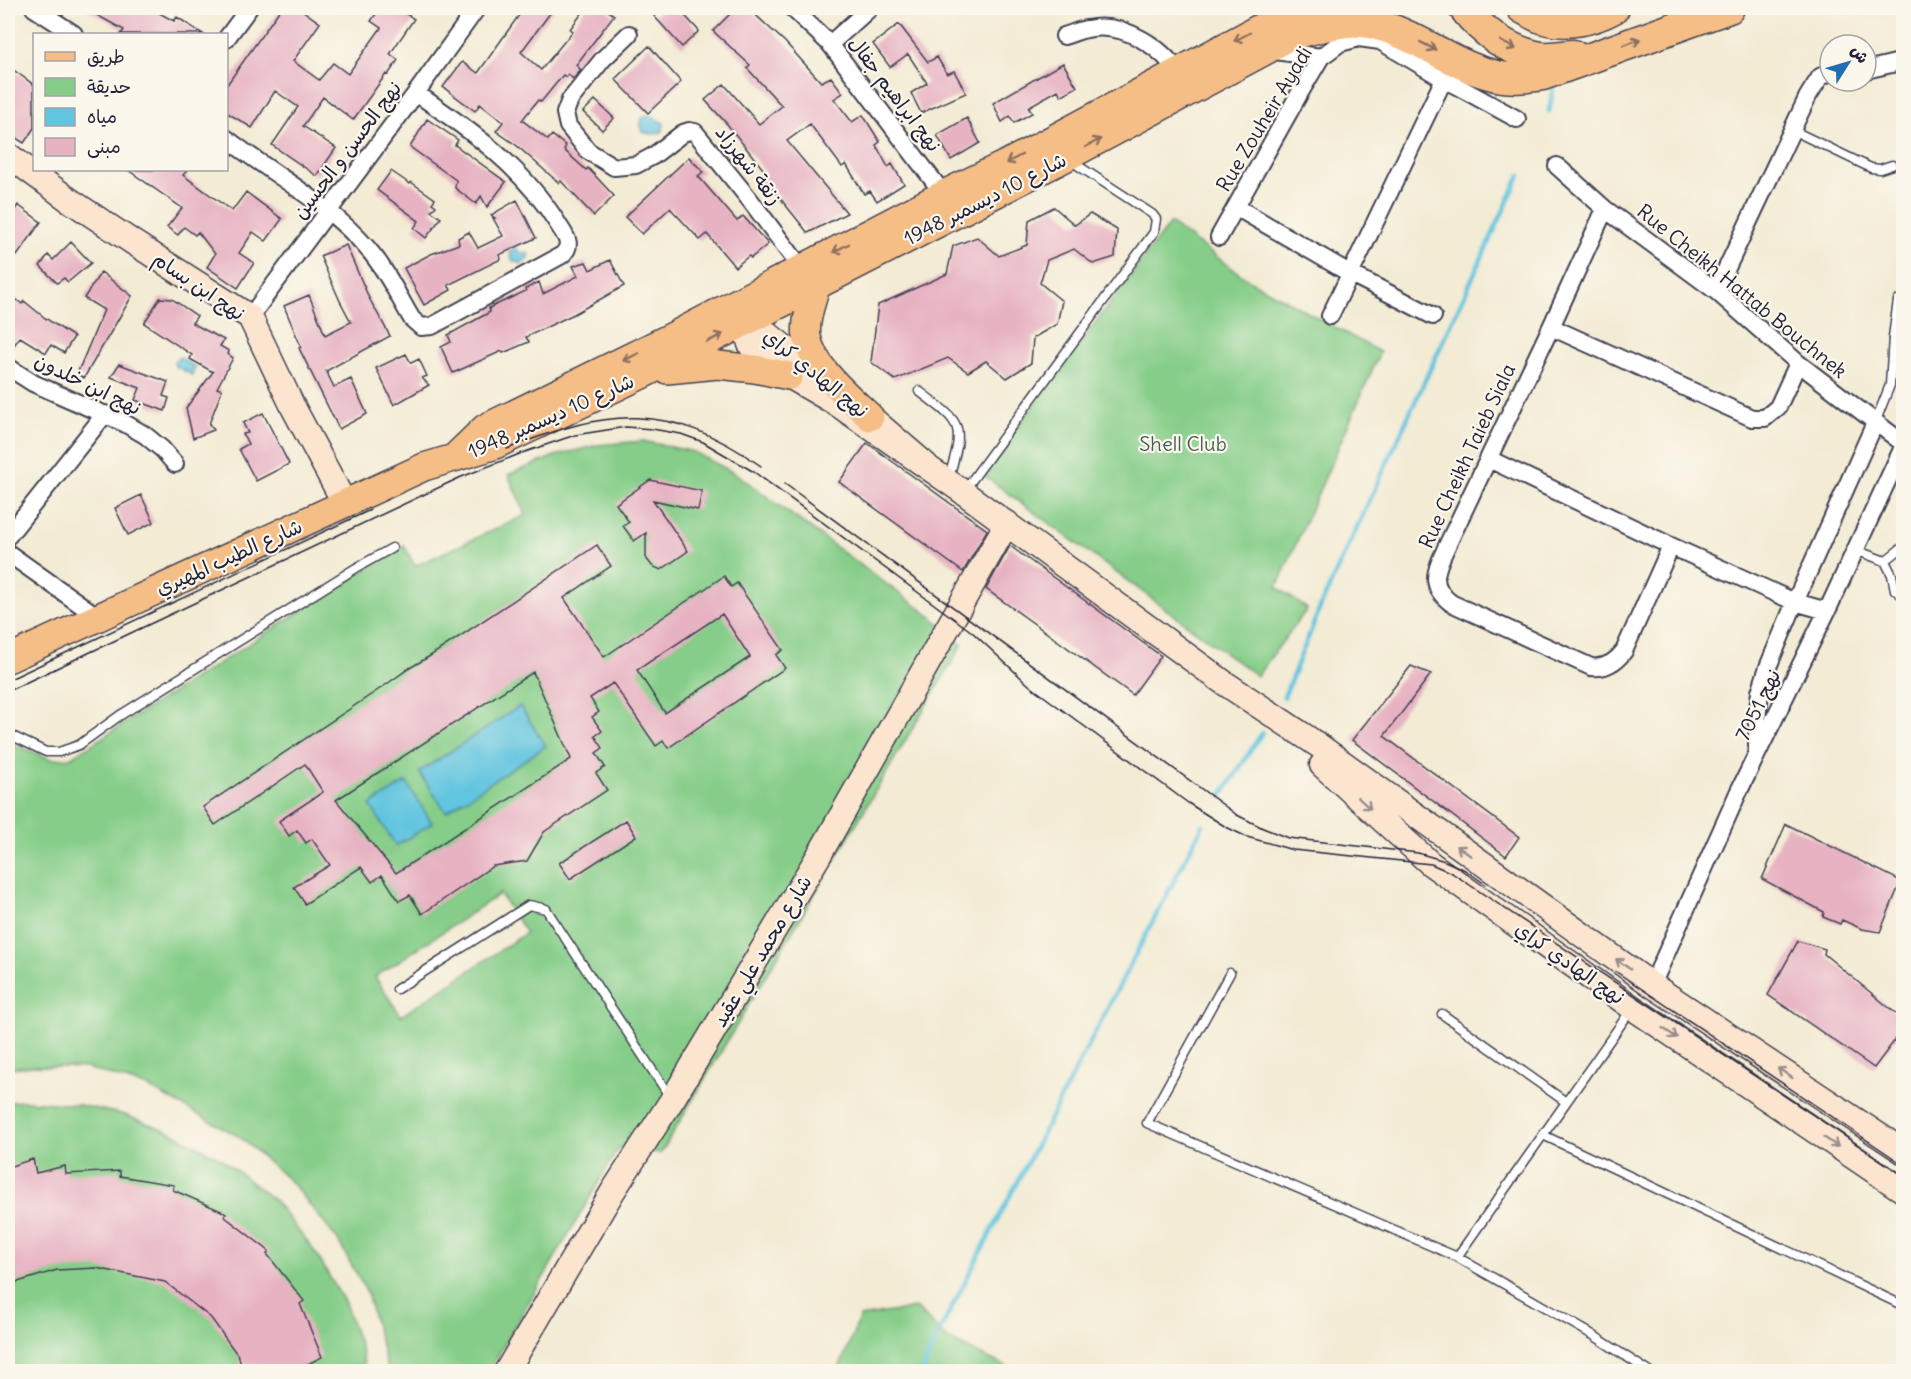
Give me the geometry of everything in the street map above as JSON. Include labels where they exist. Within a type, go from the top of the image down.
[{"type":"highway","points":[[1464,8],[1488,33],[1512,48],[1542,57],[1598,54]]},
{"type":"highway","points":[[1522,8],[1540,18],[1563,22],[1578,21],[1600,15],[1614,8]]},
{"type":"highway","points":[[1292,21],[1367,22],[1392,28],[1474,69],[1500,76],[1520,78],[1543,75],[1729,8]]},
{"type":"main road","name":"شارع 10 ديسمبر 1948","points":[[452,459],[493,446],[650,371],[740,313],[951,203],[1065,158],[1184,81],[1270,21],[1292,21],[1332,8]]},
{"type":"main road","name":"شارع 10 ديسمبر 1948","points":[[951,203],[1010,162],[1184,81],[1267,50],[1292,21]]},
{"type":"main road","name":"شارع 10 ديسمبر 1948","points":[[452,459],[485,428],[669,338],[740,313],[757,292],[809,278]]},
{"type":"main road","points":[[809,278],[807,337],[815,357],[840,388],[870,417]]},
{"type":"main road","points":[[650,371],[718,365],[789,376]]},
{"type":"main road","name":"شارع الطيب المهيري","points":[[8,659],[424,467],[452,459]]},
{"type":"street","points":[[34,8],[72,33]]},
{"type":"street","points":[[228,36],[249,8]]},
{"type":"street","name":"نهج الحسن و الحسين","points":[[250,317],[477,8]]},
{"type":"street","name":"نهج ابراهيم جفال","points":[[792,8],[831,44],[951,203]]},
{"type":"street","points":[[831,44],[870,8]]},
{"type":"street","points":[[1064,36],[1089,28],[1107,28],[1129,33],[1147,42],[1184,81]]},
{"type":"street","name":"زنقة شهرزاد","points":[[629,34],[603,59],[570,100],[565,113],[568,126],[588,151],[614,166],[636,165],[653,156],[683,133],[695,132],[809,278]]},
{"type":"street","name":"Rue Zouheir Ayadi","points":[[1219,237],[1322,57],[1340,43],[1359,38],[1380,41],[1517,119]]},
{"type":"street","points":[[1267,50],[1322,57]]},
{"type":"street","points":[[1878,69],[1904,61]]},
{"type":"street","points":[[1330,316],[1444,79]]},
{"type":"street","points":[[1716,291],[1808,96],[1818,80]]},
{"type":"street","points":[[228,140],[328,210],[370,251],[412,319],[426,328],[432,327],[562,255],[567,250],[567,241],[546,204],[518,172],[470,130],[416,93]]},
{"type":"street","name":"نهج ابن بسام","points":[[8,155],[68,199],[250,317],[293,407],[345,504]]},
{"type":"street","name":"Rue Cheikh Hattab Bouchnek","points":[[1557,166],[1605,209],[1716,291],[1797,363],[1904,445]]},
{"type":"street","points":[[1236,207],[1351,274],[1433,316]]},
{"type":"street","name":"Rue Cheikh Taieb Siala","points":[[1605,209],[1437,569],[1436,579],[1438,588],[1451,603],[1591,667],[1606,666],[1620,657],[1624,651],[1671,546]]},
{"type":"street","name":"نهج الهادي كراي","points":[[740,313],[808,365],[926,465]]},
{"type":"street","name":"نهج الهادي كراي","points":[[740,313],[754,350],[772,366],[837,404],[926,465],[1258,706],[1318,745],[1652,985],[1904,1152]]},
{"type":"street","points":[[1551,327],[1752,418],[1765,418],[1779,407],[1797,363]]},
{"type":"street","name":"نهج ابن خلدون","points":[[8,368],[33,383],[126,424],[145,435],[175,464]]},
{"type":"street","points":[[8,536],[105,414]]},
{"type":"street","points":[[1757,757],[1757,719],[1768,667],[1875,423]]},
{"type":"street","name":"نهج 7051","points":[[1652,985],[1738,794],[1904,445]]},
{"type":"street","points":[[1489,459],[1795,602],[1827,610]]},
{"type":"street","name":"شارع محمد علي عقيد","points":[[507,1371],[607,1200],[672,1100],[818,857],[1006,523]]},
{"type":"street","points":[[8,553],[98,617]]},
{"type":"street","name":"نهج الهادي كراي","points":[[1258,706],[1431,864],[1633,1008],[1904,1191]]},
{"type":"lane","points":[[1792,130],[1871,168],[1880,169],[1892,165]]},
{"type":"lane","points":[[955,486],[1154,232],[1156,219],[1152,214],[1065,158]]},
{"type":"lane","points":[[1875,423],[1890,385],[1898,300]]},
{"type":"lane","points":[[920,391],[947,412],[957,426],[959,444],[955,486]]},
{"type":"lane","points":[[1886,561],[1904,546]]},
{"type":"lane","points":[[8,734],[46,752],[59,752],[79,745],[119,716],[356,568],[392,548]]},
{"type":"lane","points":[[1855,550],[1886,561],[1892,575],[1894,590],[1904,597]]},
{"type":"lane","points":[[397,989],[529,905],[546,909],[672,1100]]},
{"type":"lane","points":[[1230,973],[1148,1124],[1457,1257],[1593,1335],[1650,1371]]},
{"type":"lane","points":[[1457,1257],[1633,1008]]},
{"type":"lane","points":[[1442,1014],[1566,1102]]},
{"type":"lane","points":[[1543,1135],[1904,1306]]},
{"type":"green space","name":"Shell Club","points":[[1170,223],[1247,279],[1380,352],[1277,587],[1307,609],[1257,676],[982,474]]},
{"type":"green space","points":[[643,441],[694,452],[736,474],[933,618],[962,645],[661,1153],[618,1149],[489,1371],[388,1371],[367,1293],[337,1239],[293,1184],[240,1137],[148,1087],[87,1068],[36,1066],[8,1068],[8,742],[51,759],[70,758],[404,545],[415,566],[526,515],[508,475],[555,456],[598,445]],"holes":[[[500,894],[526,933],[401,1016],[375,977]]]},
{"type":"green space","points":[[8,1102],[79,1105],[125,1115],[171,1132],[220,1158],[274,1200],[315,1252],[345,1303],[362,1353],[365,1371],[8,1372]]},
{"type":"green space","points":[[916,1308],[949,1340],[1016,1371],[838,1371],[860,1317]]},
{"type":"water","points":[[648,115],[664,123],[663,131],[652,134],[642,131],[642,118]]},
{"type":"water","points":[[515,246],[520,253],[528,253],[529,257],[522,264],[513,261],[510,254],[512,247]]},
{"type":"water","points":[[180,357],[195,367],[192,375],[175,366],[174,361]]},
{"type":"water","points":[[520,706],[546,746],[446,812],[419,772]]},
{"type":"water","points":[[406,782],[432,823],[396,846],[370,805]]},
{"type":"building","points":[[84,8],[150,8],[174,21],[177,17],[201,33],[122,33],[124,30]]},
{"type":"building","points":[[281,8],[299,8],[320,23],[293,61],[319,80],[333,63],[348,74],[381,28],[371,21],[380,8],[397,8],[414,19],[390,54],[398,60],[353,120],[323,97],[303,126],[336,148],[317,176],[272,145],[298,107],[275,91],[252,128],[228,113],[228,83]]},
{"type":"building","points":[[524,8],[554,8],[521,52],[541,70],[573,31],[570,29],[586,8],[604,8],[614,15],[576,65],[581,70],[573,79],[568,74],[566,77],[563,75],[541,102],[538,100],[522,120],[548,140],[552,135],[566,146],[564,150],[586,170],[588,168],[614,196],[594,216],[561,181],[559,183],[516,145],[496,131],[503,122],[480,104],[475,111],[443,87],[462,62],[478,73]]},
{"type":"building","points":[[663,8],[678,8],[699,31],[682,47],[654,16]]},
{"type":"building","points":[[736,8],[748,8],[785,42],[821,82],[831,77],[843,93],[834,99],[852,122],[863,115],[880,142],[876,145],[888,167],[892,164],[904,184],[877,201],[870,191],[864,194],[846,164],[842,167],[810,124],[787,141],[847,213],[808,233],[763,177],[767,174],[705,100],[724,84],[759,124],[782,106],[747,68],[750,65],[713,31]]},
{"type":"building","points":[[899,24],[928,62],[937,57],[947,74],[954,71],[966,93],[921,113],[911,93],[927,83],[908,54],[890,67],[873,44]]},
{"type":"building","points":[[649,46],[681,82],[648,113],[615,79]]},
{"type":"building","points":[[1063,63],[1077,87],[1061,96],[1058,90],[1028,107],[1032,113],[1014,123],[1010,116],[1002,122],[993,103]]},
{"type":"building","points":[[8,66],[33,84],[33,130],[24,143],[8,133]]},
{"type":"building","points":[[595,100],[614,118],[602,130],[583,112]]},
{"type":"building","points":[[967,118],[980,143],[951,160],[937,135]]},
{"type":"building","points":[[427,119],[458,140],[455,145],[506,182],[487,207],[481,196],[476,204],[455,188],[456,180],[410,147]]},
{"type":"building","points":[[689,157],[703,172],[698,176],[737,221],[743,216],[768,244],[735,267],[707,234],[700,240],[670,208],[642,234],[625,217]]},
{"type":"building","points":[[129,171],[186,171],[183,175],[232,211],[246,192],[282,219],[266,241],[253,232],[239,253],[254,263],[238,288],[207,267],[215,254],[198,232],[195,235],[184,227],[178,235],[167,227],[182,208]]},
{"type":"building","points":[[391,171],[435,199],[432,203],[436,206],[431,211],[441,218],[426,238],[414,228],[419,221],[377,190]]},
{"type":"building","points":[[517,200],[536,238],[499,255],[501,259],[448,285],[451,290],[424,305],[404,268],[431,254],[459,244],[458,238],[469,232],[478,248],[503,236],[493,218],[495,218],[491,215]]},
{"type":"building","points":[[18,205],[41,222],[17,256],[8,249],[8,220]]},
{"type":"building","points":[[1054,207],[1075,225],[1090,214],[1117,230],[1115,257],[1093,264],[1074,249],[1047,260],[1040,283],[1062,301],[1057,324],[1033,338],[1031,363],[1007,378],[986,361],[968,372],[948,358],[895,380],[871,362],[878,305],[947,274],[953,246],[977,237],[999,256],[1027,245],[1029,220]]},
{"type":"building","points":[[71,242],[91,263],[68,282],[64,278],[57,283],[40,266],[48,255],[53,260]]},
{"type":"building","points":[[346,245],[369,298],[390,336],[326,371],[334,387],[351,379],[367,414],[339,429],[299,348],[301,347],[284,306],[309,295],[325,335],[351,322],[320,256]]},
{"type":"building","points":[[610,260],[624,286],[526,337],[529,342],[503,353],[502,351],[453,373],[441,347],[451,342],[448,335],[490,312],[489,308],[526,291],[525,289],[539,282],[543,294],[578,276],[573,266],[586,262],[590,270]]},
{"type":"building","points":[[101,272],[132,296],[84,378],[77,374],[104,310],[84,298]]},
{"type":"building","points":[[8,293],[22,304],[24,301],[74,337],[64,353],[51,345],[46,353],[20,337],[8,353]]},
{"type":"building","points":[[160,298],[172,299],[197,316],[192,323],[224,340],[220,346],[229,351],[228,354],[233,358],[217,388],[222,390],[209,424],[214,430],[193,438],[186,408],[213,372],[190,359],[192,355],[144,323]]},
{"type":"building","points":[[406,354],[411,363],[419,359],[427,376],[422,378],[429,385],[394,405],[376,368]]},
{"type":"building","points":[[119,364],[168,382],[163,396],[169,398],[165,411],[135,400],[140,388],[111,377]]},
{"type":"building","points":[[263,413],[289,464],[256,481],[239,449],[248,444],[243,434],[248,433],[243,423]]},
{"type":"building","points":[[867,443],[987,530],[963,572],[839,482]]},
{"type":"building","points":[[650,480],[702,491],[698,510],[653,500],[688,551],[661,570],[652,566],[646,558],[646,533],[634,541],[623,526],[629,522],[616,504]]},
{"type":"building","points":[[141,495],[154,522],[128,535],[115,508]]},
{"type":"building","points":[[597,545],[611,566],[564,598],[604,657],[724,576],[731,587],[737,583],[783,650],[776,655],[785,668],[668,748],[663,741],[656,746],[613,683],[590,698],[599,712],[592,717],[602,731],[595,736],[603,748],[596,753],[605,767],[596,773],[607,790],[544,832],[527,861],[493,866],[422,914],[410,895],[399,901],[382,875],[372,882],[361,867],[305,904],[294,887],[330,865],[312,839],[306,843],[297,830],[289,836],[279,821],[323,792],[305,764],[215,825],[203,807]],"holes":[[[722,614],[750,657],[665,713],[637,670]],[[533,672],[571,759],[396,873],[336,800]]]},
{"type":"building","points":[[1010,546],[1161,656],[1133,695],[986,589]]},
{"type":"building","points":[[1411,666],[1431,674],[1384,736],[1519,837],[1506,856],[1352,740]]},
{"type":"building","points":[[626,820],[636,836],[570,879],[559,863]]},
{"type":"building","points":[[1786,824],[1901,881],[1880,932],[1862,929],[1842,920],[1840,924],[1823,917],[1824,912],[1762,879]]},
{"type":"building","points":[[1798,941],[1825,949],[1824,954],[1904,1020],[1904,1028],[1874,1068],[1768,995]]},
{"type":"building","points":[[33,1159],[36,1173],[65,1166],[66,1174],[120,1171],[120,1176],[174,1185],[173,1190],[226,1213],[224,1216],[269,1251],[267,1254],[304,1301],[300,1304],[322,1357],[294,1371],[242,1371],[239,1357],[211,1318],[165,1282],[96,1268],[57,1270],[8,1285],[8,1167]]},
{"type":"waterway","points":[[1549,111],[1553,89]]},
{"type":"waterway","points":[[1284,697],[1322,603],[1520,175]]},
{"type":"waterway","points":[[1222,795],[1262,733]]},
{"type":"waterway","points":[[922,1372],[935,1340],[1203,825]]},
{"type":"tram line","points":[[507,449],[576,425],[607,419],[637,418],[667,421],[697,430],[728,445],[761,466]]},
{"type":"tram line","points":[[8,691],[459,478],[522,453],[575,435],[626,427],[681,434],[703,442],[754,472],[972,632],[1030,686],[1188,803],[1226,827],[1247,837],[1293,850],[1431,864],[1452,873],[1904,1176]]},
{"type":"tram line","points":[[785,484],[1237,815],[1288,838],[1418,853],[1465,870],[1485,884]]},
{"type":"tram line","points":[[8,680],[370,510]]},
{"type":"tram line","points":[[1615,971],[1904,1165]]}]
